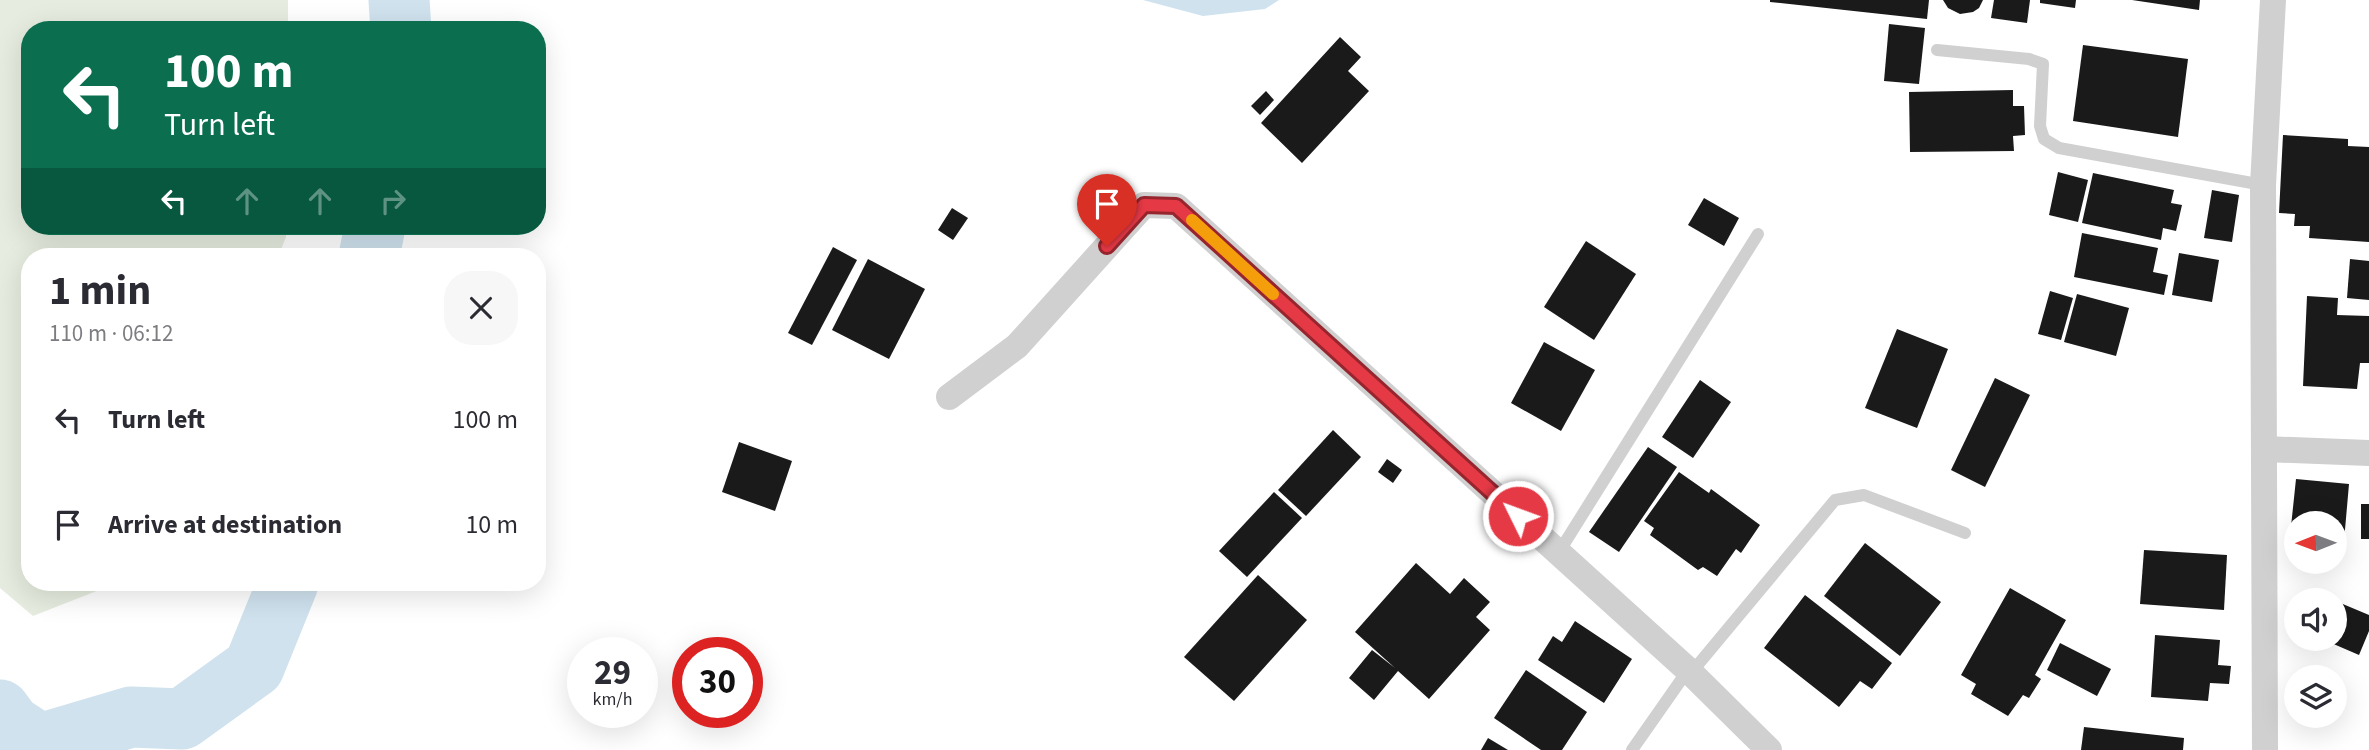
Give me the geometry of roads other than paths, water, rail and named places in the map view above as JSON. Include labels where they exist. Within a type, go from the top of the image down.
[{"type":"street","points":[[2265,750],[2263,185],[2273,0]]},
{"type":"street","points":[[949,397],[1017,346],[1144,205],[1176,206],[1690,671],[1769,750]]},
{"type":"street","points":[[2265,449],[2369,453]]},
{"type":"lane","points":[[1937,50],[2029,59],[2043,64],[2040,126],[2044,139],[2059,148],[2263,185]]},
{"type":"lane","points":[[1559,552],[1758,234]]},
{"type":"lane","points":[[1632,750],[1690,671],[1835,500],[1864,495],[1965,533]]},
{"type":"water","points":[[1143,0],[1279,0],[1265,9],[1203,16]]},
{"type":"waterway","points":[[399,0],[400,21]]},
{"type":"waterway","points":[[371,248],[373,235]]},
{"type":"waterway","points":[[0,710],[11,725],[40,744],[131,717],[182,719],[254,667],[285,591]]}]
